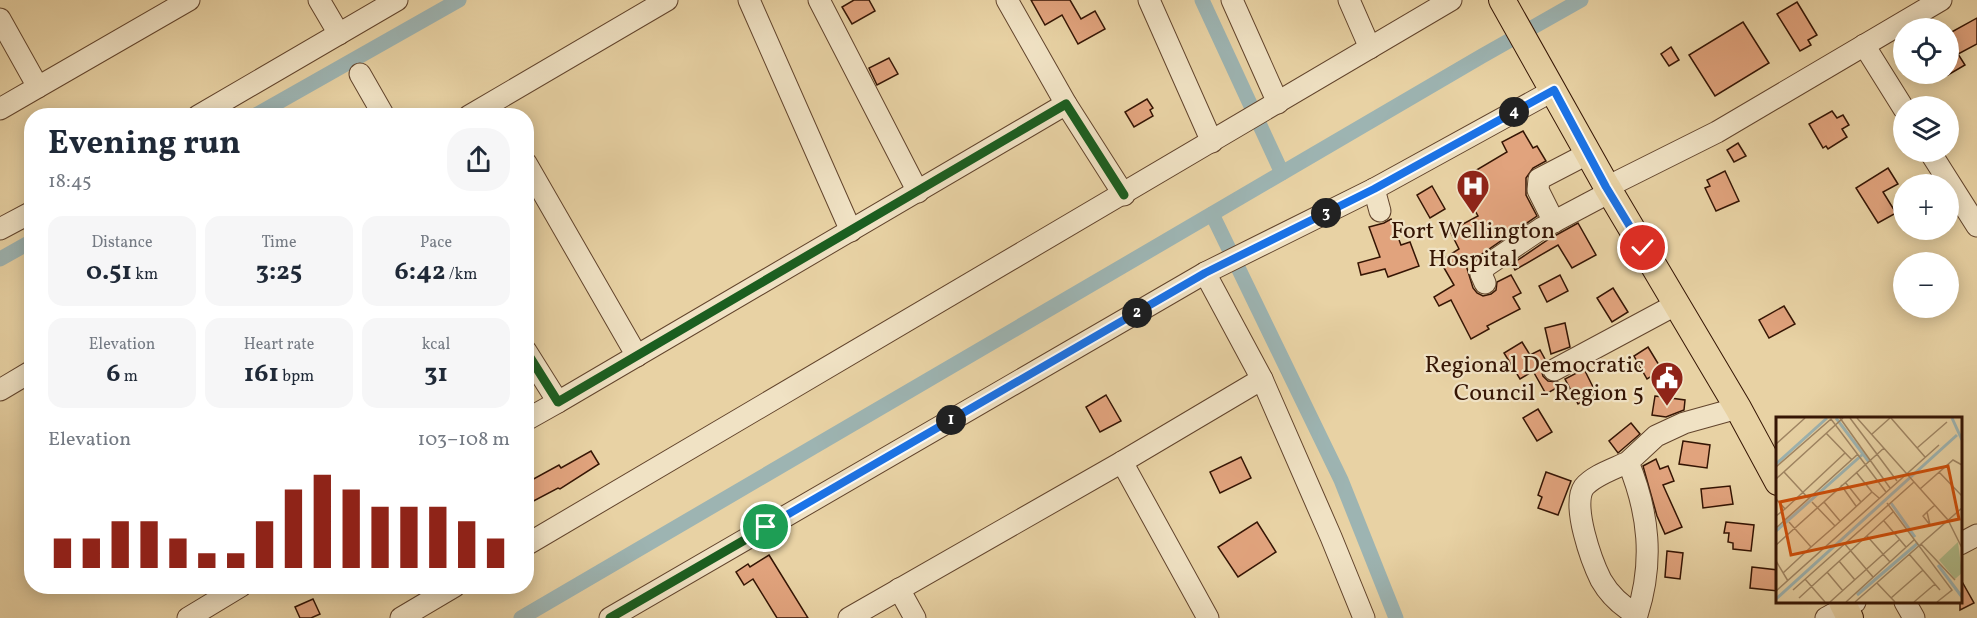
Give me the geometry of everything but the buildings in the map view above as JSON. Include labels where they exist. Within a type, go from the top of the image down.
[{"type":"main road","points":[[1503,0],[1608,189],[1738,408],[1776,478]]},
{"type":"street","points":[[0,109],[189,0]]},
{"type":"street","points":[[319,0],[339,34]]},
{"type":"street","points":[[212,108],[397,0]]},
{"type":"street","points":[[497,108],[667,0]]},
{"type":"street","points":[[749,0],[850,231]]},
{"type":"street","points":[[819,0],[918,192]]},
{"type":"street","points":[[1007,0],[1066,104],[1124,195]]},
{"type":"street","points":[[1149,0],[1212,142]]},
{"type":"street","points":[[1232,0],[1278,103]]},
{"type":"street","points":[[1349,0],[1370,48]]},
{"type":"street","points":[[534,540],[1452,0]]},
{"type":"street","points":[[1485,283],[1481,274],[1486,266],[1518,243],[1608,189],[1717,132],[1941,0]]},
{"type":"street","points":[[0,19],[38,87]]},
{"type":"street","points":[[1864,45],[1896,96]]},
{"type":"street","points":[[360,74],[379,108]]},
{"type":"street","points":[[618,616],[1205,273],[1374,189],[1554,90]]},
{"type":"street","points":[[534,416],[1066,104]]},
{"type":"street","points":[[1554,222],[1538,190],[1539,179],[1589,153]]},
{"type":"street","points":[[1936,162],[1977,226]]},
{"type":"street","points":[[534,178],[636,356]]},
{"type":"street","points":[[1374,189],[1380,211]]},
{"type":"street","points":[[0,229],[24,216]]},
{"type":"street","points":[[1205,273],[1262,379],[1364,618]]},
{"type":"street","points":[[1554,370],[1677,304]]},
{"type":"street","points":[[534,364],[558,402]]},
{"type":"street","points":[[0,390],[24,376]]},
{"type":"street","points":[[849,618],[1262,379]]},
{"type":"street","points":[[1628,462],[1637,484],[1646,518],[1647,561],[1644,595],[1637,615],[1624,608],[1602,580],[1582,526],[1578,502],[1582,489],[1590,481],[1628,462],[1656,436],[1684,423],[1738,408]]},
{"type":"street","points":[[1122,462],[1208,618]]},
{"type":"street","points":[[1962,543],[1977,535]]},
{"type":"street","points":[[899,589],[915,618]]},
{"type":"street","points":[[188,618],[228,594]]},
{"type":"street","points":[[400,618],[441,594]]},
{"type":"street","points":[[1906,603],[1914,618]]},
{"type":"waterway","points":[[268,108],[459,0]]},
{"type":"waterway","points":[[1202,0],[1282,173]]},
{"type":"waterway","points":[[521,618],[1581,0]]},
{"type":"waterway","points":[[1212,214],[1341,480],[1396,618]]},
{"type":"waterway","points":[[0,259],[24,246]]},
{"type":"cycle path","points":[[610,618],[1205,273],[1374,189],[1554,90]]},
{"type":"cycle path","points":[[534,364],[558,402],[1066,104],[1124,195]]},
{"type":"place","name":"Fort Wellington Hospital","points":[[1473,215]]},
{"type":"place","name":"Regional Democratic Council - Region 5","points":[[1667,407]]},
{"type":"route","points":[[766,527],[1205,273],[1374,189],[1554,90],[1606,187],[1643,248]]}]
